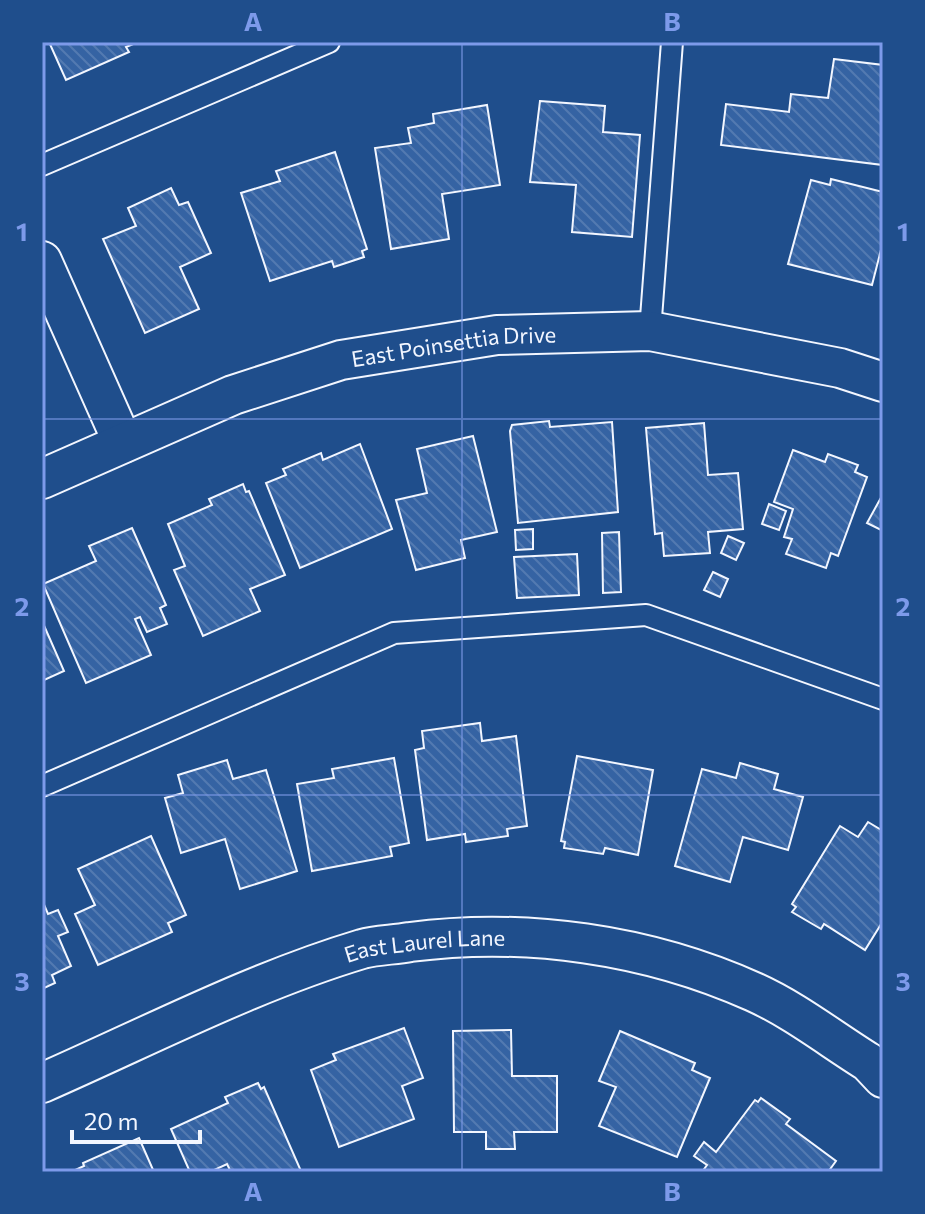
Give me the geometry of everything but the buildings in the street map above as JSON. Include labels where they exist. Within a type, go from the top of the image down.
[{"type":"street","points":[[42,261],[123,443]]},
{"type":"street","name":"East Poinsettia Drive","points":[[42,479],[233,395],[341,360],[497,335],[650,331],[840,368],[883,382]]},
{"type":"street","name":"East Laurel Lane","points":[[42,1083],[266,985],[364,949],[457,936],[525,935],[592,944],[682,966],[756,992],[868,1062],[883,1078]]},
{"type":"lane","points":[[42,165],[329,42]]},
{"type":"lane","points":[[650,331],[672,42]]},
{"type":"lane","points":[[42,786],[394,633],[646,615],[883,699]]}]
